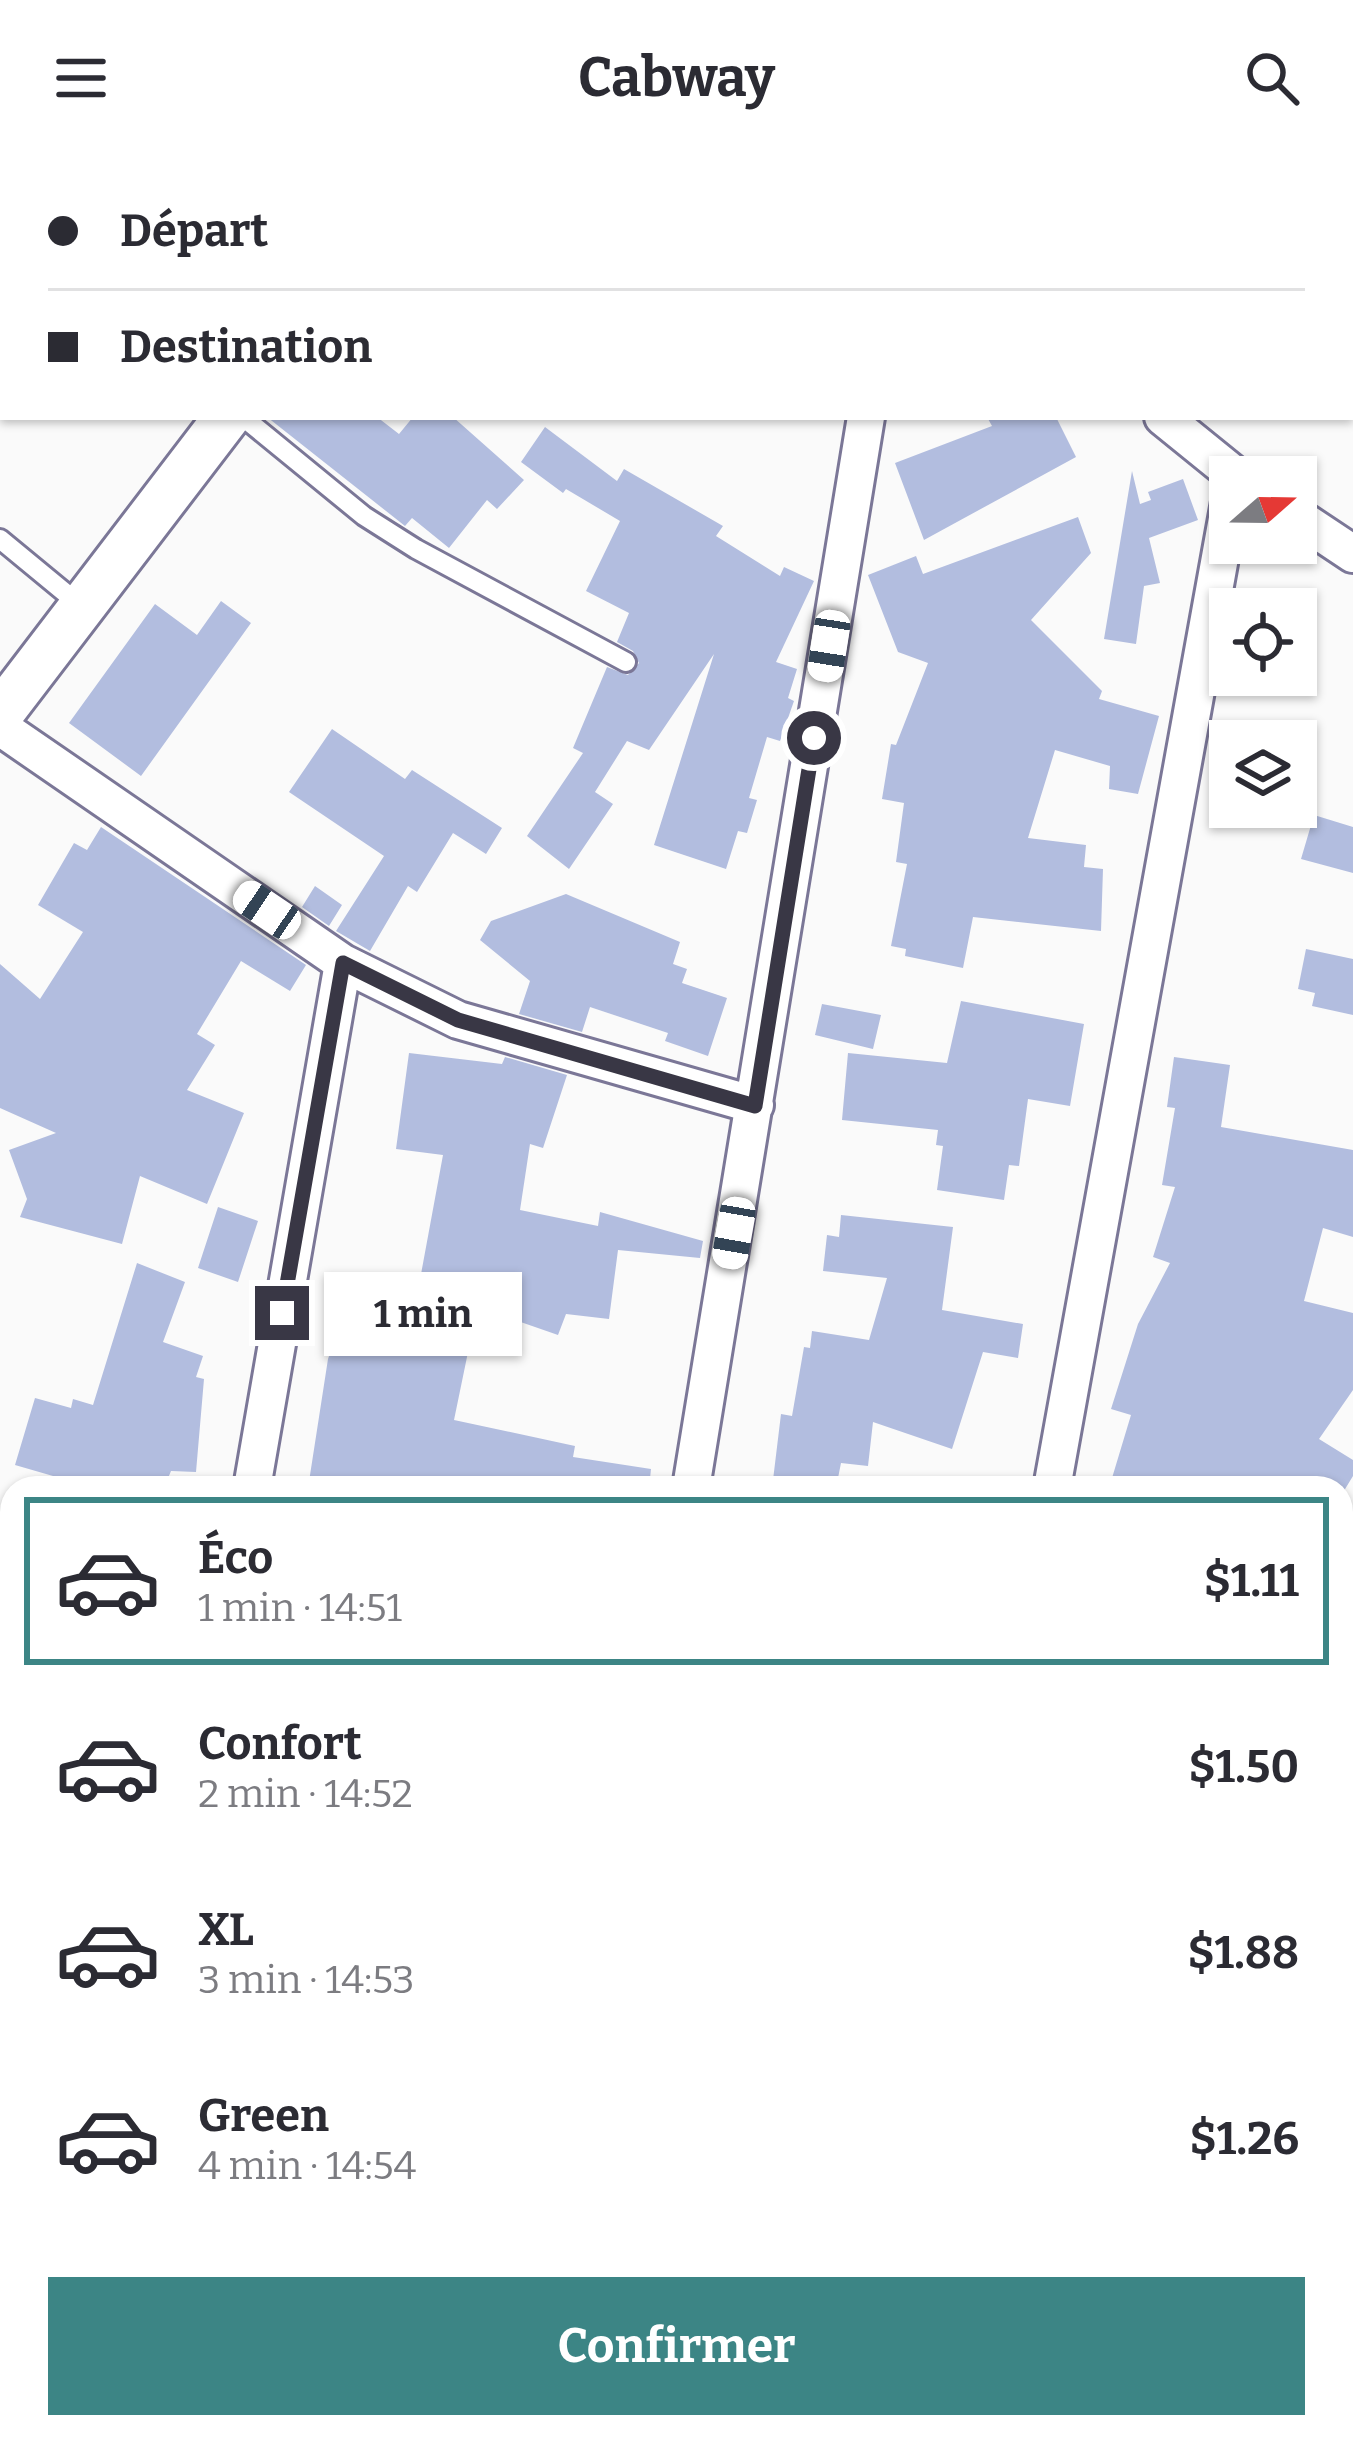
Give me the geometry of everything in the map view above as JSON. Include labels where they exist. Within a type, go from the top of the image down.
[{"type":"street","points":[[0,714],[224,420]]},
{"type":"street","points":[[693,1476],[866,420]]},
{"type":"street","points":[[1167,420],[1211,456]]},
{"type":"street","points":[[1317,530],[1353,554]]},
{"type":"street","points":[[1054,1476],[1219,564]]},
{"type":"street","points":[[0,727],[343,963],[458,1020],[755,1106]]},
{"type":"street","points":[[254,1476],[343,963]]},
{"type":"lane","points":[[247,420],[381,527],[626,662]]},
{"type":"lane","points":[[0,539],[82,607]]},
{"type":"building","points":[[271,420],[381,420],[399,434],[411,420],[456,420],[524,480],[497,509],[487,500],[449,548],[412,518],[405,526]]},
{"type":"building","points":[[989,420],[1058,420],[1076,457],[924,540],[895,463],[992,426]]},
{"type":"building","points":[[545,427],[617,481],[624,469],[723,526],[716,536],[780,576],[784,567],[814,581],[776,662],[797,669],[788,698],[794,701],[780,741],[767,737],[749,798],[757,800],[747,833],[738,831],[726,869],[654,845],[714,654],[649,750],[627,741],[595,792],[613,804],[569,869],[527,836],[583,753],[573,748],[607,667],[628,675],[639,663],[633,651],[617,642],[629,613],[586,591],[620,521],[566,489],[563,493],[521,462]]},
{"type":"building","points":[[1132,471],[1140,504],[1151,500],[1148,492],[1183,479],[1198,520],[1149,538],[1160,583],[1144,586],[1136,644],[1104,639]]},
{"type":"building","points":[[1078,517],[1091,553],[1031,620],[1102,691],[1099,699],[1159,716],[1138,794],[1109,789],[1110,766],[1055,750],[1028,838],[1086,845],[1084,867],[1103,869],[1101,931],[973,917],[963,968],[905,956],[906,949],[891,946],[907,864],[896,862],[904,803],[882,799],[891,744],[896,745],[928,663],[898,652],[868,575],[916,556],[923,574]]},
{"type":"building","points":[[221,601],[251,623],[141,776],[69,723],[155,604],[197,635]]},
{"type":"building","points":[[332,729],[405,779],[412,770],[502,828],[486,854],[453,833],[417,892],[408,886],[370,951],[336,931],[384,856],[289,792]]},
{"type":"building","points":[[1317,816],[1353,827],[1353,873],[1301,859],[1310,828],[1317,828]]},
{"type":"building","points":[[101,827],[306,965],[290,991],[241,961],[197,1034],[215,1045],[187,1090],[244,1113],[207,1204],[140,1176],[122,1244],[20,1217],[27,1199],[9,1150],[56,1133],[0,1108],[0,964],[40,999],[83,932],[38,905],[74,843],[87,850]]},
{"type":"building","points":[[315,886],[342,905],[329,926],[302,907]]},
{"type":"building","points":[[566,894],[680,942],[673,964],[687,969],[682,983],[727,998],[708,1056],[665,1041],[668,1033],[590,1007],[582,1032],[519,1014],[530,981],[480,940],[491,921]]},
{"type":"building","points":[[1306,949],[1353,959],[1353,1015],[1312,1006],[1315,993],[1298,989]]},
{"type":"building","points":[[961,1001],[1084,1024],[1070,1106],[1028,1099],[1019,1166],[1009,1165],[1004,1200],[937,1190],[943,1146],[936,1145],[938,1130],[842,1120],[848,1053],[947,1063]]},
{"type":"building","points":[[822,1004],[881,1015],[873,1049],[815,1035]]},
{"type":"building","points":[[409,1053],[502,1064],[505,1057],[567,1075],[543,1148],[530,1144],[520,1210],[598,1226],[600,1212],[703,1241],[700,1258],[618,1250],[609,1319],[566,1314],[558,1335],[512,1319],[506,1334],[474,1323],[454,1420],[575,1446],[573,1457],[651,1469],[650,1476],[310,1476],[328,1359],[340,1326],[407,1350],[443,1155],[396,1149]]},
{"type":"building","points":[[1174,1057],[1230,1065],[1221,1127],[1353,1150],[1353,1237],[1323,1228],[1304,1301],[1353,1313],[1353,1390],[1319,1439],[1353,1460],[1353,1476],[1113,1476],[1131,1415],[1111,1409],[1138,1324],[1170,1263],[1153,1257],[1175,1187],[1162,1185],[1175,1108],[1167,1107]]},
{"type":"building","points":[[218,1207],[258,1221],[238,1282],[198,1268]]},
{"type":"building","points":[[841,1215],[953,1227],[942,1310],[1023,1324],[1018,1358],[983,1352],[952,1449],[873,1422],[868,1466],[841,1463],[838,1476],[773,1476],[781,1414],[792,1416],[804,1347],[810,1348],[812,1331],[869,1340],[887,1278],[823,1271],[827,1235],[839,1237]]},
{"type":"building","points":[[137,1263],[185,1282],[163,1342],[203,1356],[196,1377],[204,1379],[196,1472],[53,1476],[15,1465],[35,1398],[71,1408],[73,1399],[93,1405]]},
{"type":"route","points":[[282,1313],[343,963],[458,1020],[755,1106],[814,738]]}]
